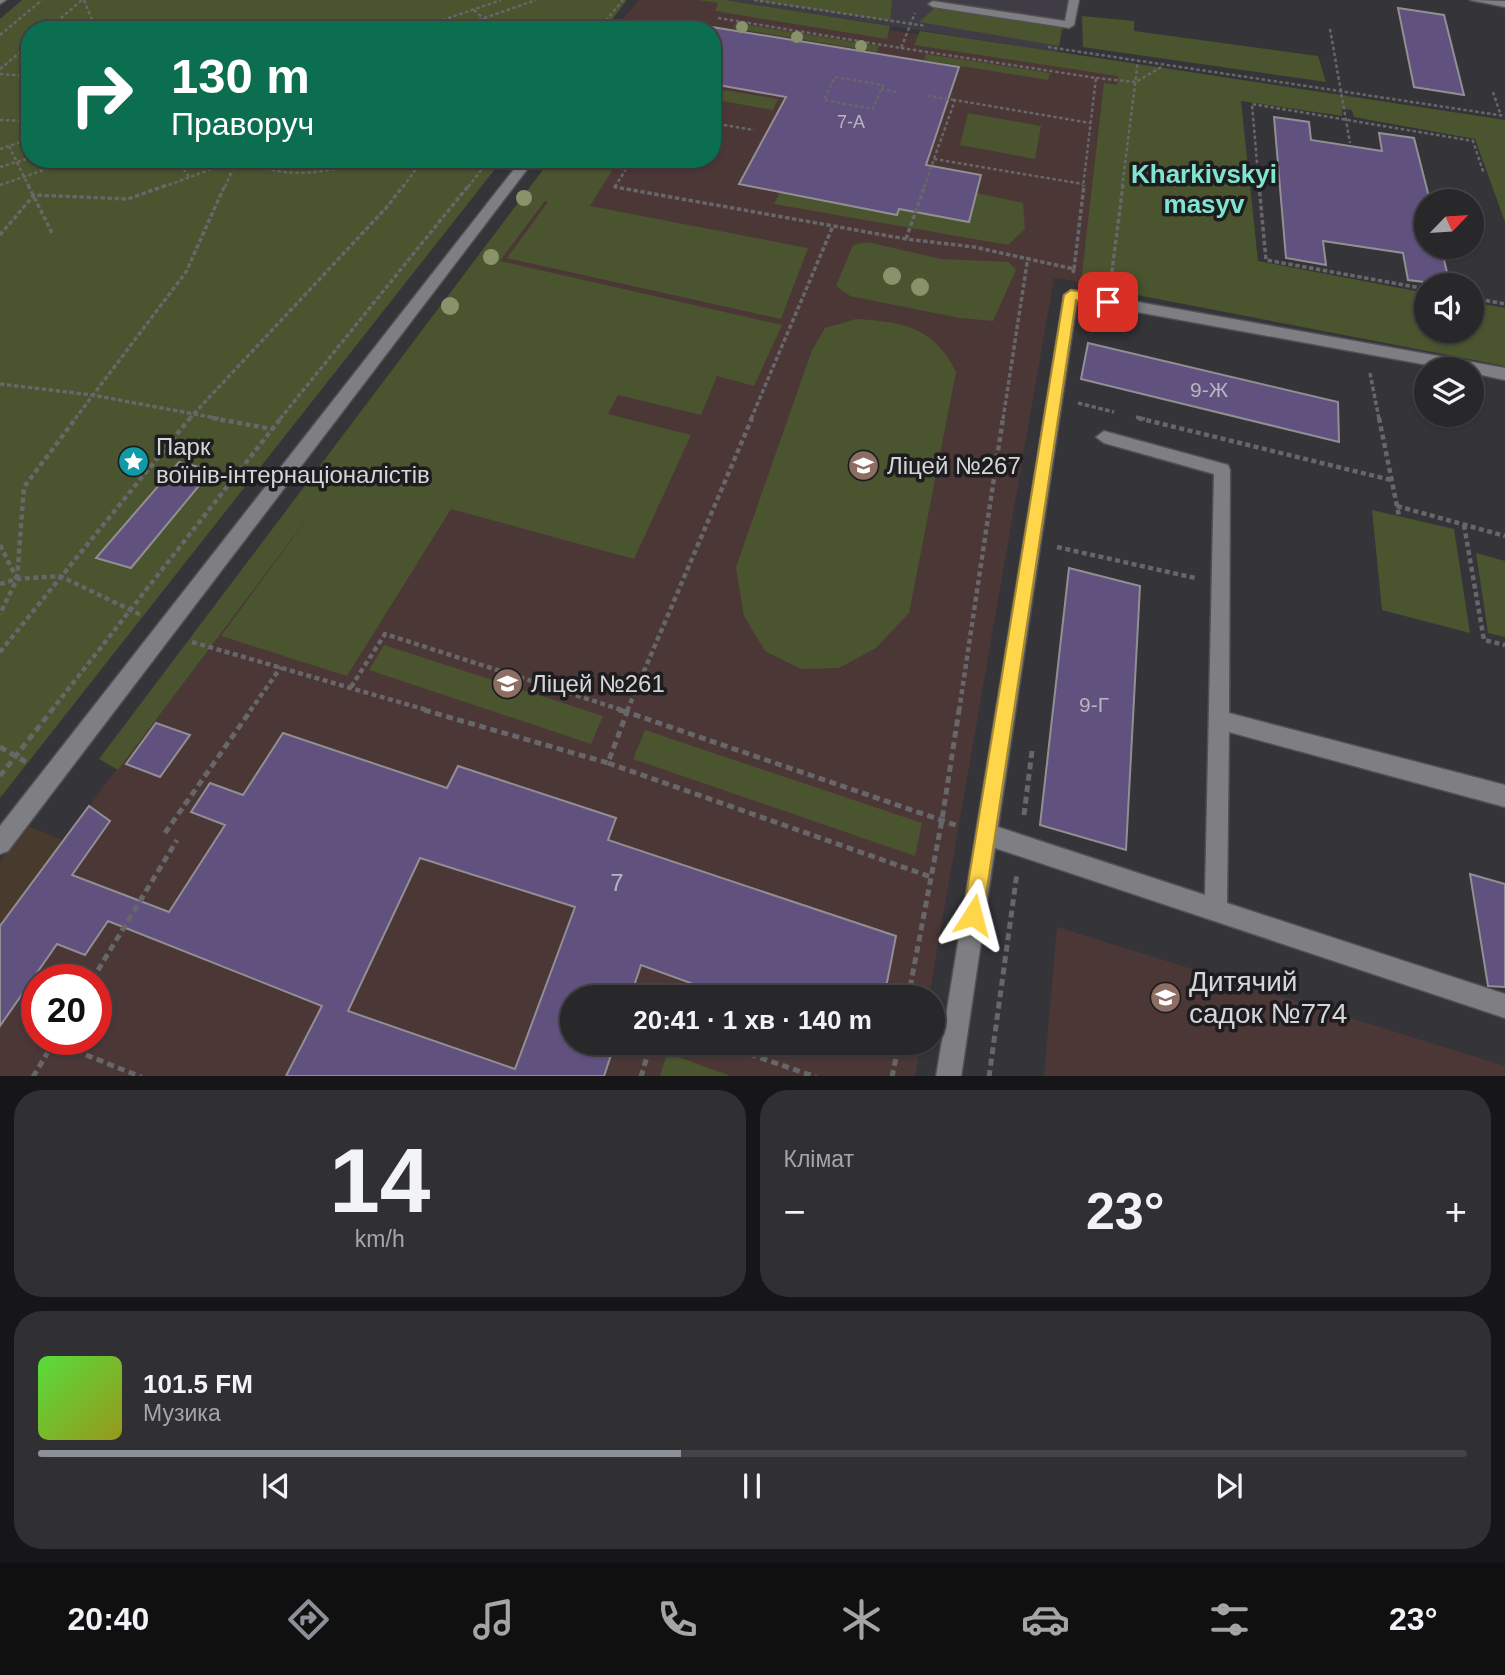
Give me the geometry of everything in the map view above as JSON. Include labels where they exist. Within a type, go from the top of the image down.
[{"type":"lane","points":[[933,4],[1069,25],[1074,0]]},
{"type":"lane","points":[[1475,0],[1505,4]]},
{"type":"lane","points":[[0,843],[522,168]]},
{"type":"lane","points":[[947,1076],[1071,295],[1414,359]]},
{"type":"lane","points":[[1484,371],[1505,374]]},
{"type":"lane","points":[[1104,437],[1222,470],[1216,911]]},
{"type":"lane","points":[[1220,720],[1505,796]]},
{"type":"lane","points":[[986,834],[1505,1006]]},
{"type":"path","points":[[0,35],[42,0]]},
{"type":"path","points":[[58,21],[83,0],[92,21]]},
{"type":"path","points":[[439,21],[501,0]]},
{"type":"path","points":[[475,21],[536,0]]},
{"type":"path","points":[[606,21],[623,0]]},
{"type":"path","points":[[754,0],[782,2],[936,28]]},
{"type":"path","points":[[473,9],[486,21]]},
{"type":"path","points":[[718,18],[1096,78],[1136,82],[1166,65]]},
{"type":"path","points":[[901,48],[910,23]]},
{"type":"path","points":[[1330,29],[1350,143]]},
{"type":"path","points":[[1038,45],[1503,116]]},
{"type":"path","points":[[0,71],[21,52]]},
{"type":"path","points":[[1108,302],[1138,61]]},
{"type":"path","points":[[0,71],[21,74]]},
{"type":"path","points":[[835,77],[883,85],[881,89],[873,109],[824,100],[835,77]]},
{"type":"path","points":[[1071,295],[1096,78]]},
{"type":"path","points":[[881,89],[897,92]]},
{"type":"path","points":[[1493,92],[1503,116]]},
{"type":"path","points":[[928,96],[1090,124]]},
{"type":"path","points":[[906,239],[955,100]]},
{"type":"path","points":[[1414,287],[1266,260],[1252,104],[1473,141],[1483,174]]},
{"type":"path","points":[[0,120],[21,121]]},
{"type":"path","points":[[721,124],[754,130]]},
{"type":"path","points":[[0,149],[21,142]]},
{"type":"path","points":[[9,146],[52,233]]},
{"type":"path","points":[[934,159],[1083,184]]},
{"type":"path","points":[[0,167],[21,161]]},
{"type":"path","points":[[0,185],[50,168]]},
{"type":"path","points":[[183,168],[189,177]]},
{"type":"path","points":[[34,195],[128,199],[213,168]]},
{"type":"path","points":[[0,614],[17,579],[24,488],[186,272],[233,168]]},
{"type":"path","points":[[256,168],[291,176],[329,173],[345,168]]},
{"type":"path","points":[[0,652],[195,412],[386,208],[416,168]]},
{"type":"path","points":[[0,776],[272,429],[483,168]]},
{"type":"path","points":[[627,168],[615,187],[906,239],[974,247],[1074,269]]},
{"type":"path","points":[[0,235],[34,195]]},
{"type":"path","points":[[608,763],[627,712],[833,226]]},
{"type":"path","points":[[910,985],[942,820],[1028,257]]},
{"type":"path","points":[[1484,300],[1505,304]]},
{"type":"path","points":[[1365,348],[1399,516]]},
{"type":"path","points":[[0,384],[92,395],[195,412],[272,429]]},
{"type":"path","points":[[1074,402],[1391,480]]},
{"type":"path","points":[[1397,506],[1505,536]]},
{"type":"path","points":[[1464,525],[1483,640],[1505,645]]},
{"type":"path","points":[[0,545],[17,579]]},
{"type":"path","points":[[1056,547],[1221,584]]},
{"type":"path","points":[[0,584],[17,579],[60,576],[131,608],[164,632],[210,648],[608,763],[931,877]]},
{"type":"path","points":[[351,687],[385,634],[627,712],[986,834]]},
{"type":"path","points":[[165,833],[281,667]]},
{"type":"path","points":[[102,964],[177,839]]},
{"type":"path","points":[[989,1076],[1020,846]]},
{"type":"path","points":[[33,1076],[46,1055]]},
{"type":"path","points":[[89,1055],[141,1076]]},
{"type":"path","points":[[641,1076],[647,1055]]},
{"type":"path","points":[[753,1055],[816,1076]]},
{"type":"path","points":[[892,1076],[896,1055]]},
{"type":"shaded area","name":"Ліцей №261","points":[[639,0],[698,0],[1119,66],[1093,284],[1054,278],[931,985],[560,985],[560,1055],[919,1055],[915,1076],[0,1076],[0,1026],[21,996],[21,1055],[112,1055],[112,964],[43,964],[57,944],[85,955],[125,896],[72,875],[88,852],[62,842],[544,202],[555,168],[721,168],[721,21],[622,21]]},
{"type":"shaded area","points":[[725,0],[1069,0],[1058,52]]},
{"type":"shaded area","points":[[28,826],[88,851],[72,875],[126,895],[85,955],[57,944],[43,964],[21,964],[21,996],[0,1026],[0,861]]},
{"type":"shaded area","name":"Дитячий садок №774","points":[[1057,927],[1505,1066],[1505,1076],[1044,1076]]},
{"type":"green space","name":"Парк воїнів-інтернаціоналістів","points":[[22,0],[627,0],[611,21],[21,21],[21,168],[496,168],[0,798],[0,19]]},
{"type":"green space","points":[[697,0],[725,0],[890,26],[887,39],[715,11],[718,3]]},
{"type":"green space","points":[[754,0],[892,0],[890,21]]},
{"type":"green space","points":[[936,7],[1062,26],[1059,46],[919,22]]},
{"type":"green space","points":[[1082,16],[1134,21],[1134,31],[1318,56],[1326,82],[1083,47]]},
{"type":"green space","points":[[736,23],[879,46],[877,52],[733,28]]},
{"type":"green space","points":[[920,31],[1505,120],[1505,222],[1475,139],[1354,117],[1352,110],[1342,109],[1342,116],[1241,101],[1258,261],[1414,291],[1414,343],[1484,343],[1484,304],[1505,308],[1505,366],[1484,362],[1484,357],[1458,357],[1081,282],[1104,83],[1117,85],[1118,76],[914,45]]},
{"type":"green space","points":[[926,54],[1050,73],[1048,80],[924,60]]},
{"type":"green space","points":[[721,90],[778,99],[773,110],[721,101]]},
{"type":"green space","points":[[968,113],[1041,126],[1035,159],[960,145]]},
{"type":"green space","points":[[544,168],[613,168],[590,206],[808,248],[781,319],[507,258],[548,202],[545,201],[500,261],[782,325],[754,386],[717,376],[701,415],[618,395],[608,414],[691,435],[634,559],[451,509],[347,676],[221,636],[318,504],[118,770],[99,759]]},
{"type":"green space","points":[[911,176],[969,222],[976,193],[1023,203],[1025,229],[1008,245],[774,204],[780,192]]},
{"type":"green space","points":[[867,242],[941,259],[1009,262],[1016,270],[993,321],[960,318],[850,296],[836,286],[853,245]]},
{"type":"green space","points":[[856,319],[902,325],[927,336],[938,345],[956,372],[909,613],[876,648],[839,668],[801,669],[765,651],[744,616],[736,567],[812,350],[825,328]]},
{"type":"green space","points":[[1372,510],[1454,529],[1470,633],[1382,610]]},
{"type":"green space","points":[[1476,553],[1505,561],[1505,637],[1488,633]]},
{"type":"green space","points":[[384,645],[603,716],[591,744],[369,670]]},
{"type":"green space","points":[[645,730],[922,823],[915,856],[633,759]]},
{"type":"green space","points":[[666,1055],[673,1055],[731,1076],[660,1076]]},
{"type":"building","points":[[1398,8],[1444,15],[1464,95],[1414,87]]},
{"type":"building","points":[[721,28],[959,67],[926,165],[981,175],[969,222],[899,209],[897,215],[739,184],[786,97],[721,86]]},
{"type":"building","points":[[1274,117],[1309,122],[1311,140],[1382,151],[1379,133],[1414,138],[1427,189],[1414,189],[1414,259],[1444,259],[1447,273],[1414,273],[1414,281],[1408,280],[1403,253],[1323,241],[1326,265],[1286,258]]},
{"type":"building","points":[[1088,343],[1338,402],[1339,442],[1081,379]]},
{"type":"building","points":[[179,462],[212,470],[131,568],[96,558]]},
{"type":"building","points":[[1069,568],[1140,586],[1126,850],[1040,825]]},
{"type":"building","points":[[156,723],[190,735],[160,777],[126,764]]},
{"type":"building","points":[[283,733],[447,788],[458,766],[616,818],[608,840],[896,936],[887,985],[696,985],[641,965],[634,985],[560,985],[560,1055],[611,1055],[604,1076],[286,1076],[322,1006],[108,921],[85,955],[57,944],[43,964],[21,964],[21,996],[0,1026],[0,926],[89,806],[110,821],[72,875],[169,912],[225,825],[191,812],[210,783],[243,795]],"holes":[[[420,858],[575,907],[515,1069],[348,1011]]]},
{"type":"building","points":[[1470,874],[1505,884],[1505,987],[1488,986]]},
{"type":"place","name":"Парк воїнів-інтернаціоналістів","points":[[133,461]]},
{"type":"place","name":"Ліцей №267","points":[[864,466]]},
{"type":"place","name":"Ліцей №261","points":[[508,684]]},
{"type":"place","name":"Дитячий садок №774","points":[[1166,997]]},
{"type":"district","name":"Kharkivskyi masyv","points":[[1204,189]]},
{"type":"route","points":[[973,915],[1071,295],[1108,302]]}]
